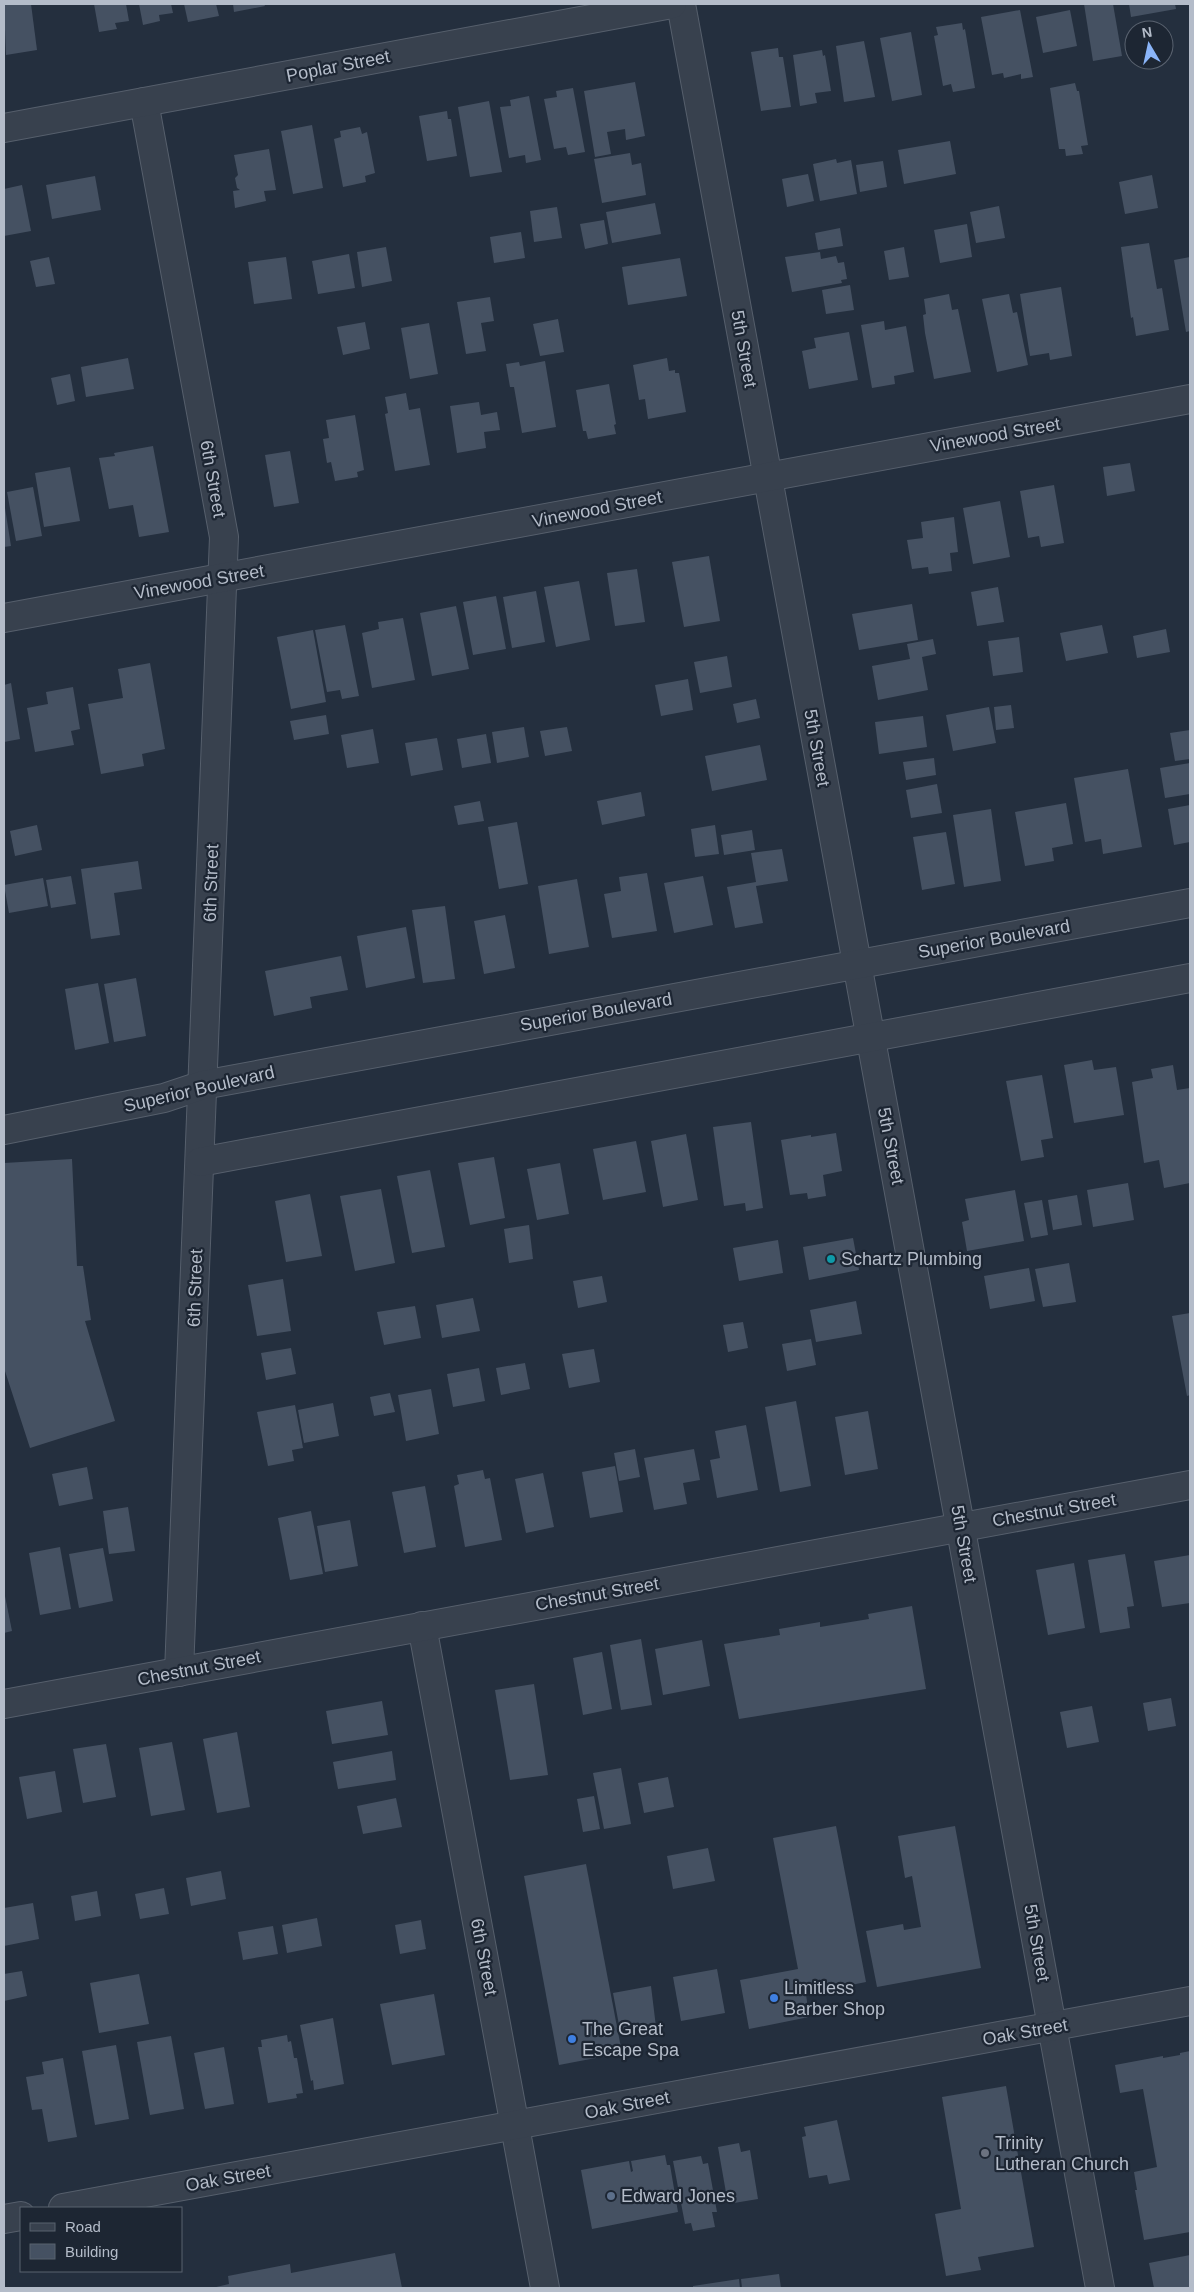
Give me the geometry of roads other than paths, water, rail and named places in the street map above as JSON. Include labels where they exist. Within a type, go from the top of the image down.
[{"type":"street","name":"Poplar Street","points":[[4,128],[672,4]]},
{"type":"street","name":"5th Street","points":[[681,4],[1100,2288]]},
{"type":"street","name":"6th Street","points":[[144,102],[224,537],[179,1672]]},
{"type":"street","name":"Vinewood Street","points":[[4,618],[1190,399]]},
{"type":"street","name":"Superior Boulevard","points":[[4,1130],[164,1098],[203,1085],[1190,903]]},
{"type":"street","points":[[200,1162],[1190,978]]},
{"type":"street","name":"Chestnut Street","points":[[4,1704],[1190,1485]]},
{"type":"street","name":"6th Street","points":[[422,1626],[545,2288]]},
{"type":"street","name":"Oak Street","points":[[69,2207],[1190,2001]]},
{"type":"street","points":[[4,2219],[20,2216]]},
{"type":"place","name":"Schartz Plumbing","points":[[831,1259]]},
{"type":"place","name":"Limitless Barber Shop","points":[[774,1998]]},
{"type":"place","name":"The Great Escape Spa","points":[[572,2039]]},
{"type":"place","name":"Trinity Lutheran Church","points":[[985,2153]]},
{"type":"place","name":"Edward Jones","points":[[611,2196]]}]
